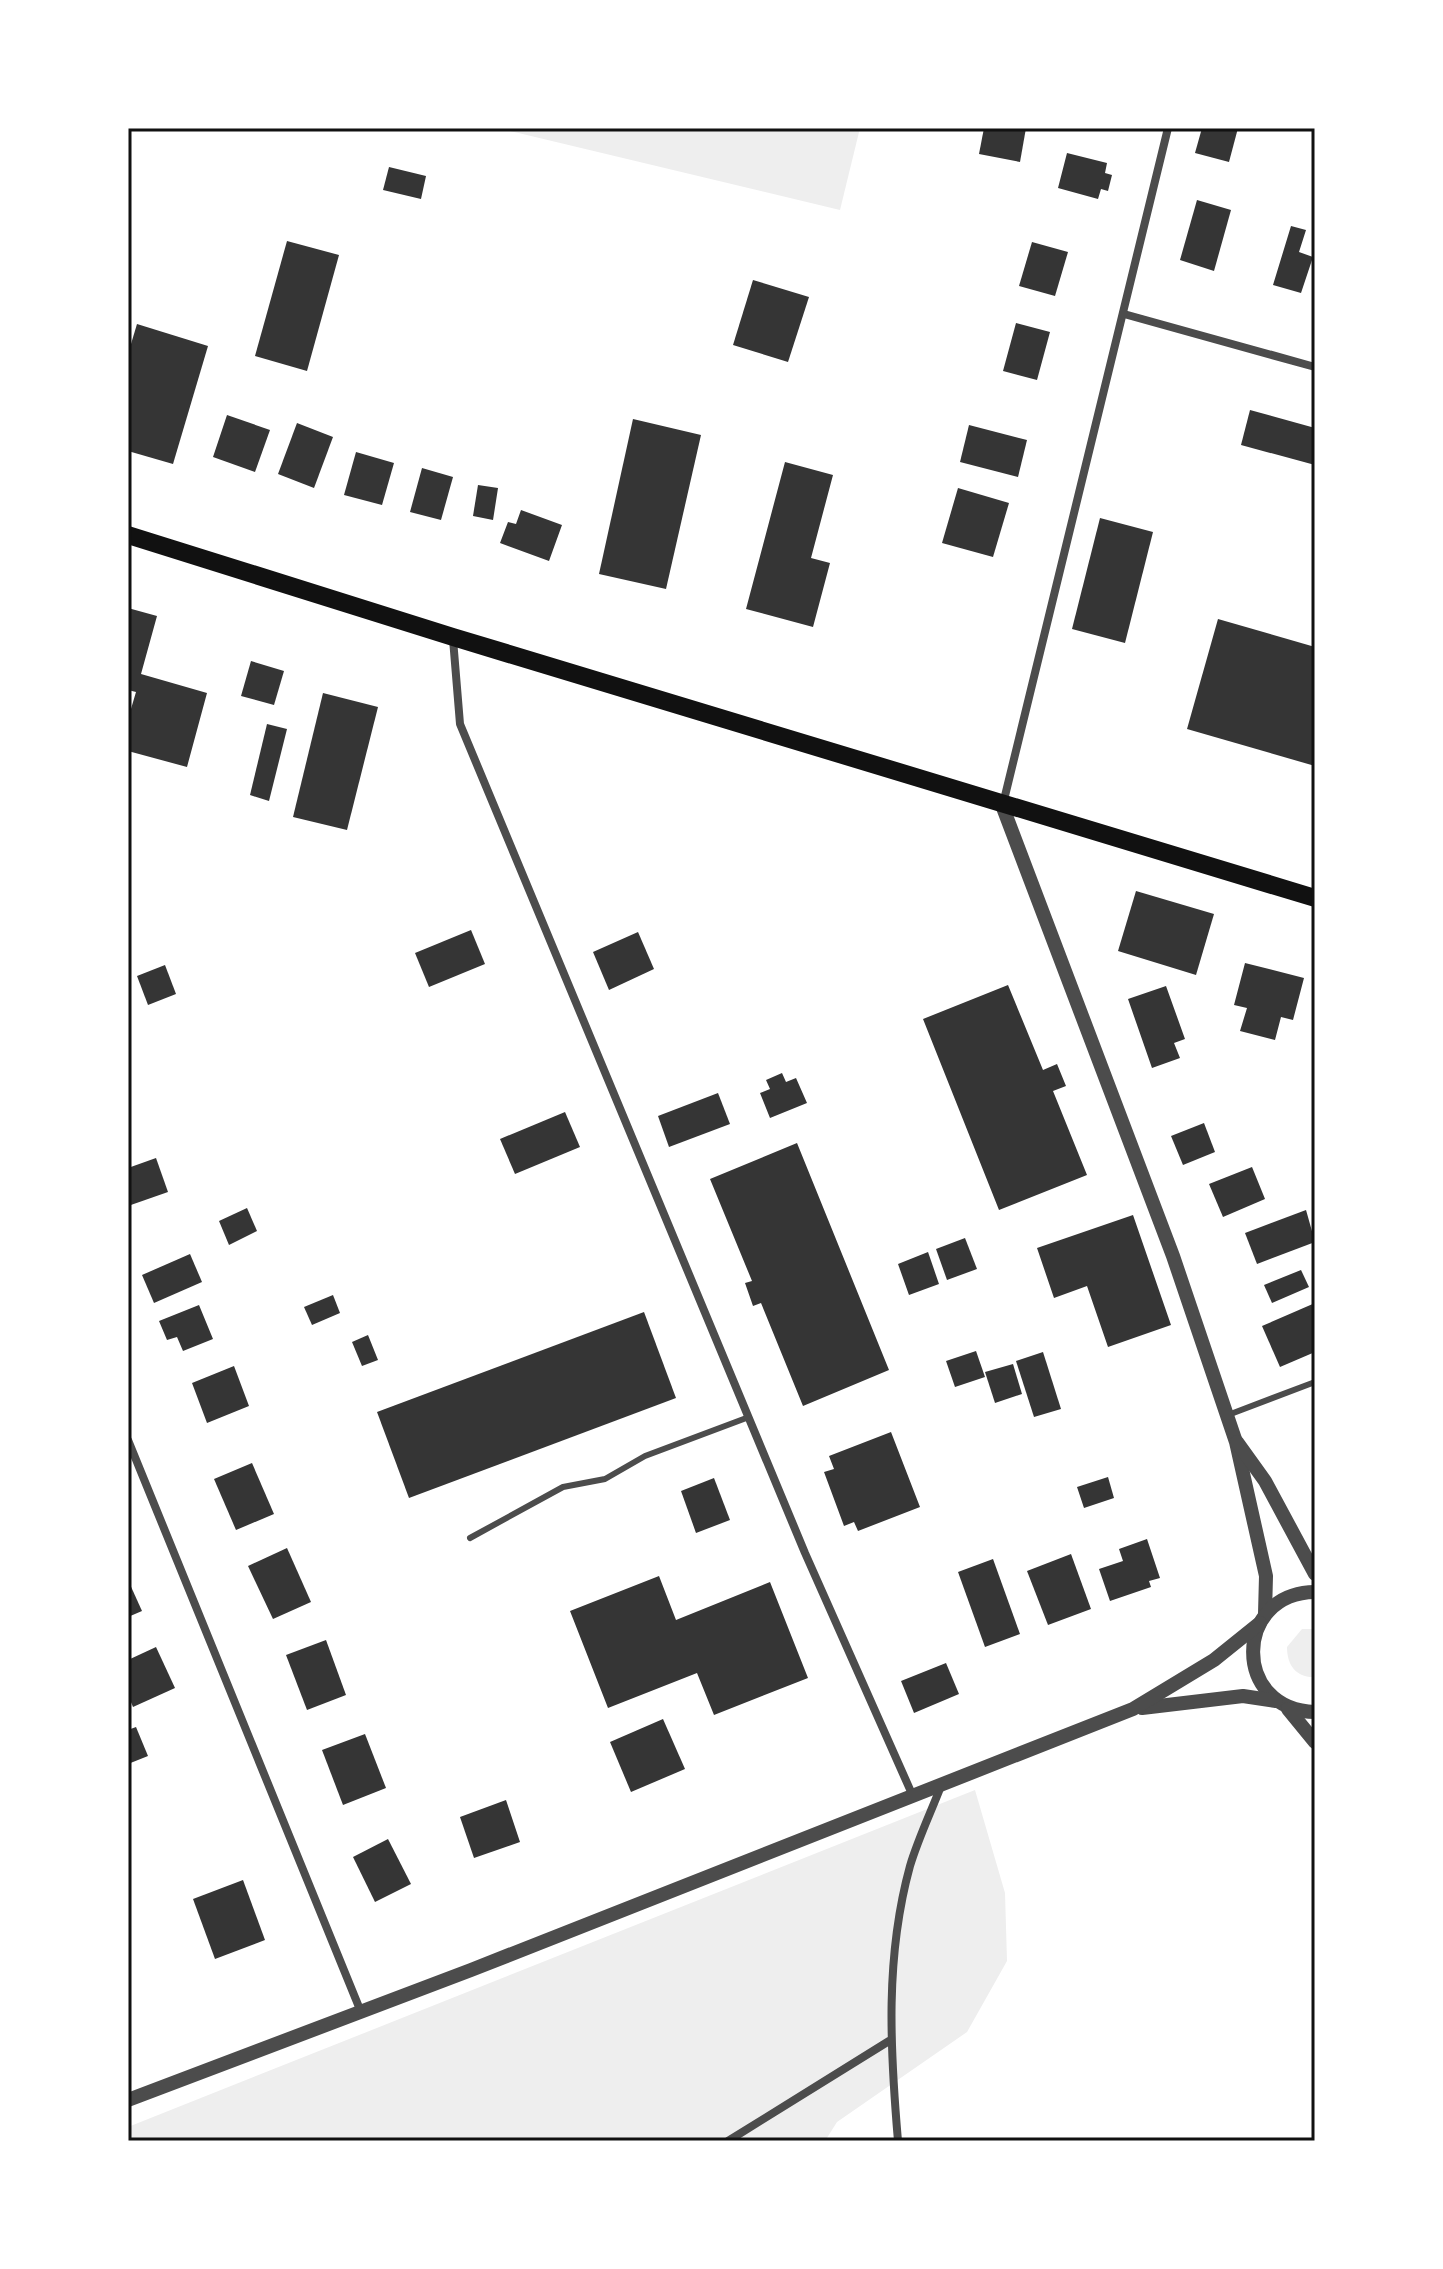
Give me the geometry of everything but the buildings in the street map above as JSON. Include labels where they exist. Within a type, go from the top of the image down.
[{"type":"main road","points":[[128,535],[1002,805],[1315,898]]},
{"type":"street","points":[[1168,128],[1002,805],[1173,1256],[1236,1442],[1266,1576],[1262,1619],[1252,1657],[1265,1689],[1315,1742]]},
{"type":"street","points":[[1124,314],[1315,367]]},
{"type":"street","points":[[453,637],[460,724],[749,1417],[912,1794]]},
{"type":"street","points":[[128,1440],[361,2012]]},
{"type":"street","points":[[1236,1442],[1265,1481],[1315,1574]]},
{"type":"street","points":[[128,2100],[361,2012],[1133,1709],[1214,1660],[1294,1594],[1315,1592]]},
{"type":"street","points":[[1133,1709],[1243,1696],[1315,1712]]},
{"type":"street","points":[[898,2141],[889,2041],[895,1938],[910,1865],[942,1782]]},
{"type":"street","points":[[728,2141],[889,2041]]},
{"type":"lane","points":[[1227,1416],[1315,1382]]},
{"type":"lane","points":[[470,1538],[563,1487],[605,1479],[645,1456],[749,1417]]},
{"type":"shaded area","points":[[498,128],[860,128],[840,210]]},
{"type":"shaded area","points":[[1302,1629],[1315,1629],[1315,1677],[1298,1673],[1289,1659],[1287,1647]]},
{"type":"shaded area","points":[[975,1790],[1005,1893],[1007,1961],[967,2032],[837,2122],[825,2141],[128,2141],[128,2127]]}]
